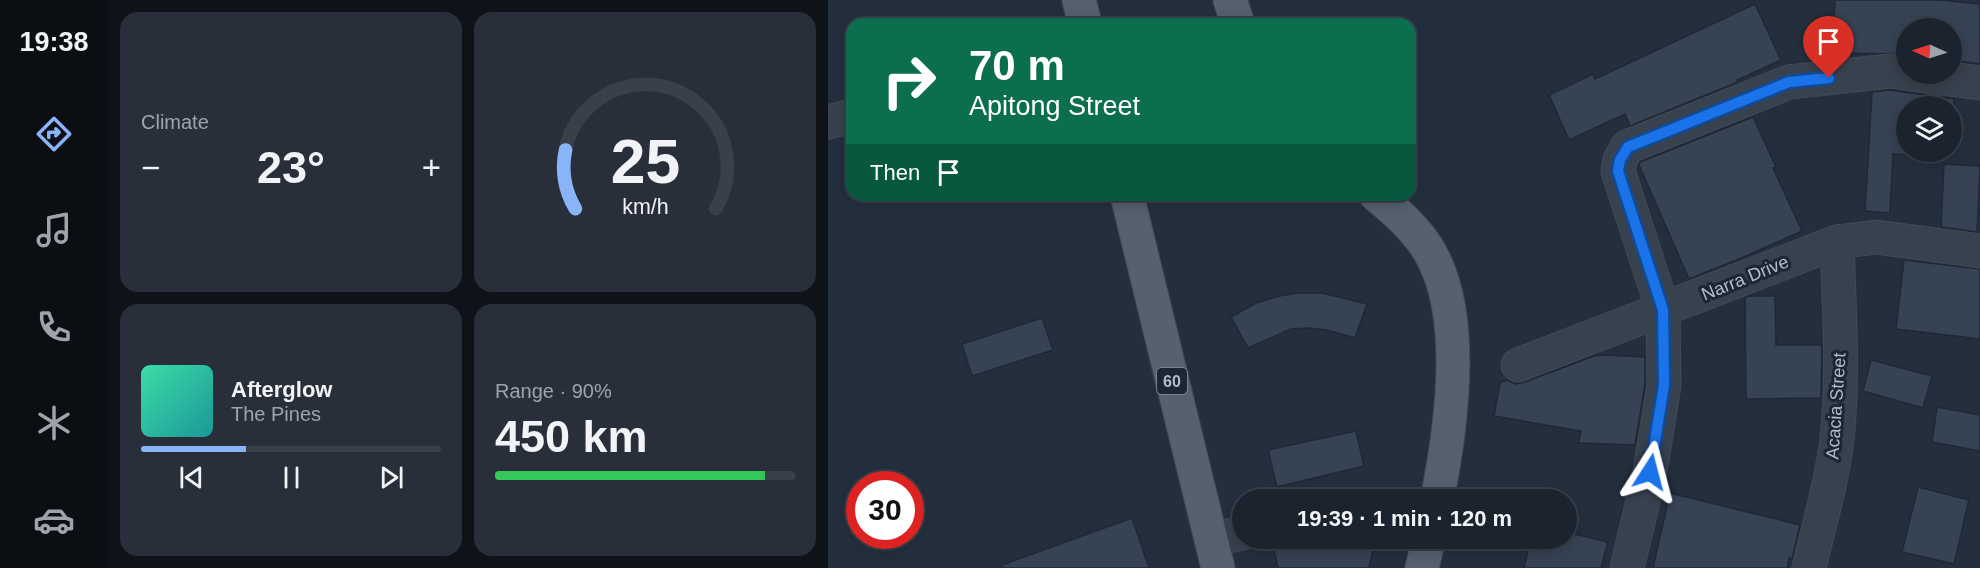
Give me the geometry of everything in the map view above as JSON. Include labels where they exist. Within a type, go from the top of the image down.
[{"type":"main road","points":[[1078,0],[1083,18]]},
{"type":"main road","points":[[1230,0],[1236,18]]},
{"type":"main road","name":"60","points":[[1129,201],[1224,547]]},
{"type":"main road","points":[[1383,201],[1394,210],[1434,259],[1449,307],[1452,366],[1449,433],[1439,489]]},
{"type":"street","points":[[1627,568],[1650,472],[1664,385],[1663,310],[1618,171],[1620,160],[1628,147],[1789,82],[1896,72]]},
{"type":"street","points":[[1962,80],[1980,83]]},
{"type":"street","points":[[828,122],[846,118]]},
{"type":"street","name":"Narra Drive","points":[[1518,365],[1838,242],[1876,237],[1980,250]]},
{"type":"street","name":"Acacia Street","points":[[1809,568],[1828,490],[1837,439],[1840,374],[1838,242]]},
{"type":"building","points":[[1835,0],[1941,0],[1980,4],[1980,64],[1962,61],[1962,18],[1896,18],[1896,54],[1832,53]]},
{"type":"building","points":[[1755,4],[1781,60],[1737,80],[1738,82],[1630,126],[1625,114],[1569,140],[1549,95],[1593,74],[1595,79]]},
{"type":"building","points":[[1890,90],[1933,96],[1896,96],[1896,154],[1893,154],[1890,213],[1865,211],[1872,92]]},
{"type":"building","points":[[1753,117],[1802,231],[1689,279],[1639,165],[1640,162]]},
{"type":"building","points":[[1944,164],[1980,166],[1977,232],[1941,227]]},
{"type":"building","points":[[1904,260],[1980,269],[1980,339],[1896,329]]},
{"type":"building","points":[[1298,293],[1322,293],[1367,304],[1355,338],[1327,330],[1291,329],[1248,348],[1231,317],[1256,303]]},
{"type":"building","points":[[1775,296],[1776,345],[1822,345],[1821,398],[1746,399],[1745,298]]},
{"type":"building","points":[[1042,318],[1053,350],[972,376],[962,344]]},
{"type":"building","points":[[1594,356],[1645,357],[1645,384],[1635,445],[1578,443],[1581,431],[1494,416],[1500,383],[1507,380],[1516,384],[1525,382]]},
{"type":"building","points":[[1871,360],[1932,376],[1923,408],[1863,391]]},
{"type":"building","points":[[1937,407],[1980,415],[1980,451],[1932,442]]},
{"type":"building","points":[[1356,431],[1364,466],[1277,487],[1268,450]]},
{"type":"building","points":[[1918,487],[1969,500],[1954,564],[1902,552]]},
{"type":"building","points":[[1670,493],[1800,525],[1792,559],[1789,558],[1787,568],[1653,568]]},
{"type":"building","points":[[1132,518],[1149,568],[1003,568],[1002,565]]},
{"type":"building","points":[[1577,535],[1608,542],[1601,568],[1524,568],[1528,549],[1577,549]]},
{"type":"building","points":[[1274,549],[1373,549],[1369,568],[1278,568]]},
{"type":"route","points":[[1650,472],[1664,385],[1663,310],[1618,171],[1620,160],[1628,147],[1789,82],[1829,78]]}]
